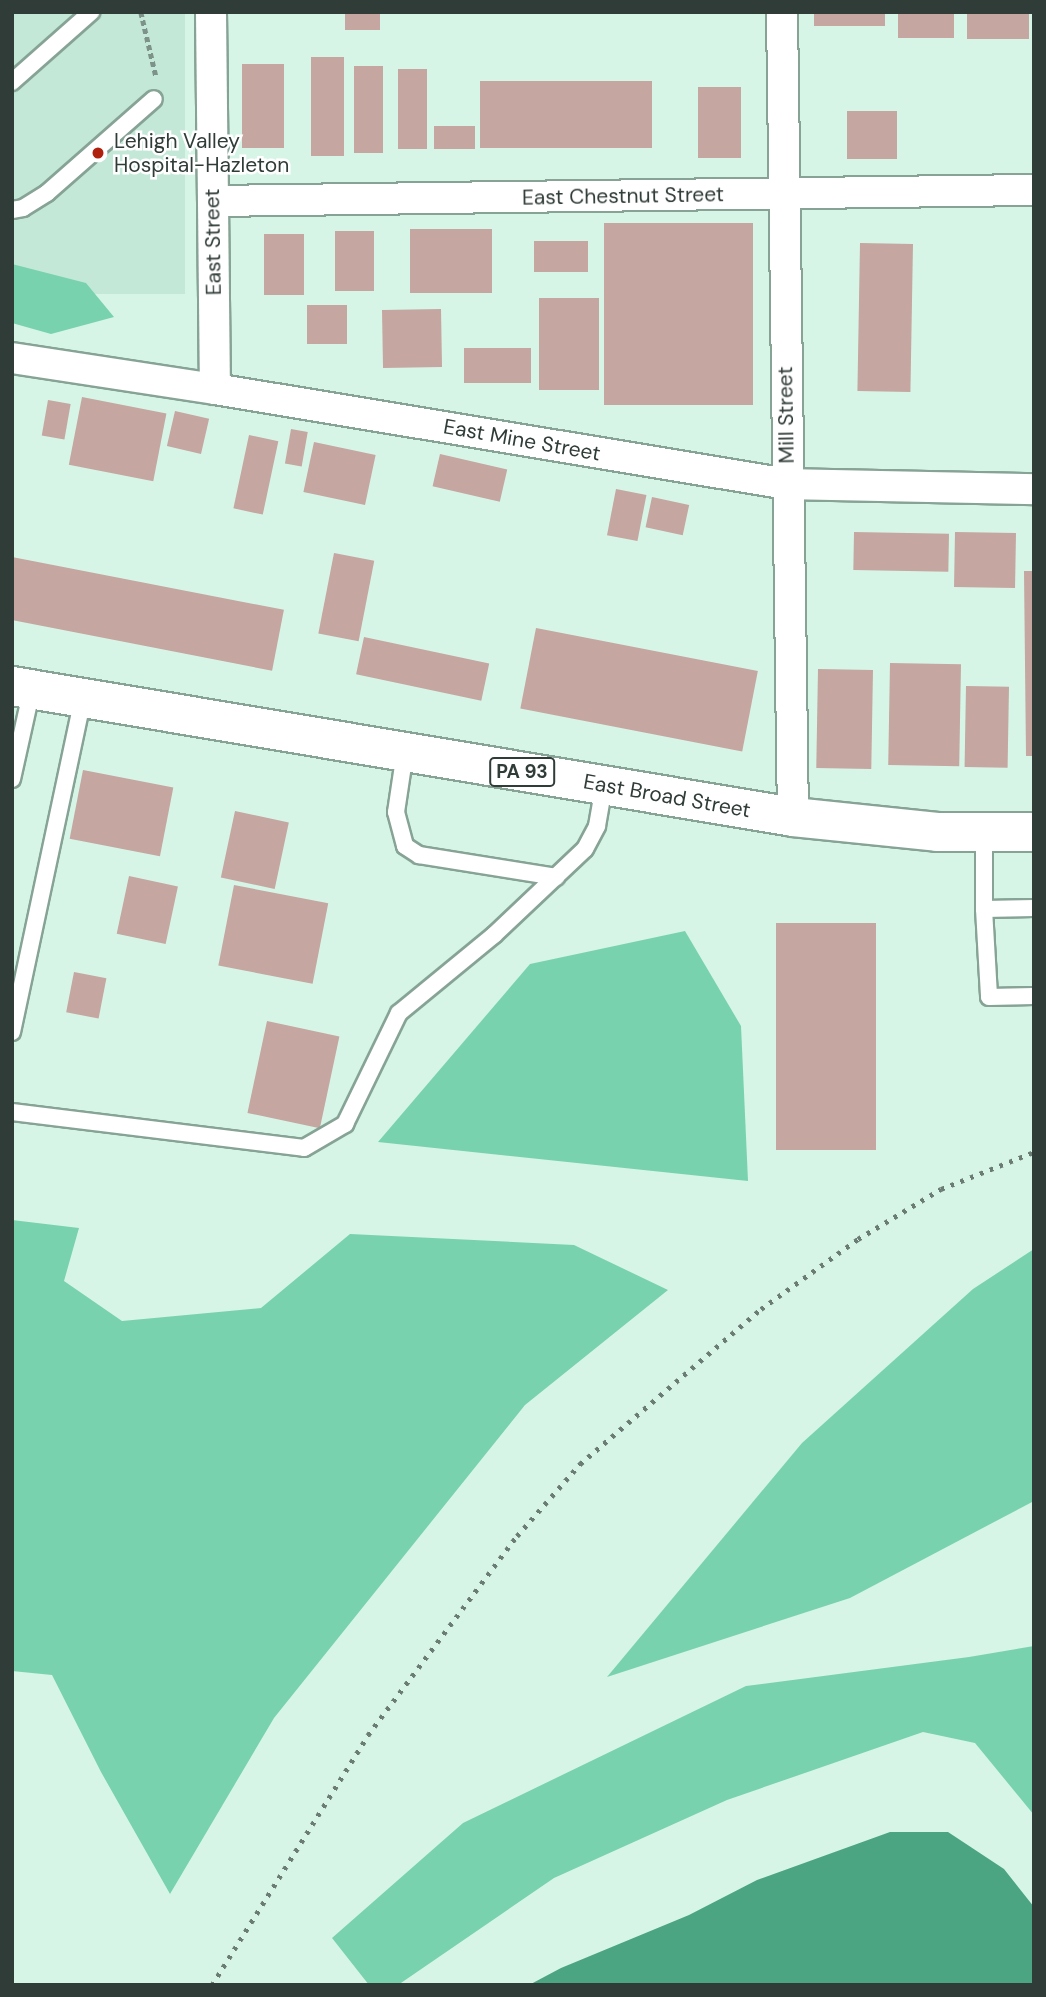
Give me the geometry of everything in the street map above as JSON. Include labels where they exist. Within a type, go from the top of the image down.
[{"type":"highway","name":"East Broad Street","points":[[22,687],[793,817],[936,832],[1034,832]]},
{"type":"street","name":"East Street","points":[[211,12],[215,388]]},
{"type":"street","name":"Mill Street","points":[[782,12],[786,484],[793,817]]},
{"type":"street","name":"East Chestnut Street","points":[[213,201],[1034,190]]},
{"type":"street","name":"East Mine Street","points":[[12,358],[215,388],[786,484],[1034,489]]},
{"type":"lane","points":[[12,82],[91,12]]},
{"type":"lane","points":[[12,210],[23,208],[47,193],[154,99]]},
{"type":"lane","points":[[12,779],[22,687]]},
{"type":"lane","points":[[12,1032],[83,698]]},
{"type":"lane","points":[[405,752],[396,811],[405,846],[419,855],[556,877]]},
{"type":"lane","points":[[12,1112],[304,1148],[345,1124],[399,1013],[494,935],[585,849],[597,826],[604,786]]},
{"type":"lane","points":[[984,832],[984,909],[989,997],[1034,996]]},
{"type":"lane","points":[[984,909],[1034,908]]},
{"type":"path","points":[[141,12],[156,67],[154,99]]},
{"type":"shaded area","name":"Lehigh Valley Hospital-Hazleton","points":[[12,12],[185,12],[185,294],[12,294]]},
{"type":"shaded area","points":[[12,264],[86,283],[114,317],[51,334],[12,323]]},
{"type":"shaded area","points":[[685,931],[741,1026],[748,1181],[378,1142],[530,964]]},
{"type":"shaded area","points":[[12,1220],[79,1228],[64,1281],[122,1321],[261,1308],[350,1234],[574,1245],[668,1290],[525,1405],[274,1718],[170,1894],[101,1772],[52,1675],[12,1671]]},
{"type":"shaded area","points":[[1034,1249],[1034,1501],[850,1598],[607,1677],[802,1443],[973,1289]]},
{"type":"shaded area","points":[[1034,1646],[1034,1815],[975,1743],[923,1732],[727,1800],[554,1878],[398,1985],[369,1985],[332,1938],[463,1823],[746,1686]]},
{"type":"shaded area","points":[[890,1832],[948,1832],[1004,1869],[1034,1907],[1034,1985],[529,1985],[561,1968],[689,1915],[757,1880]]},
{"type":"building","points":[[345,12],[380,12],[380,30],[345,30]]},
{"type":"building","points":[[814,12],[885,12],[885,26],[814,26]]},
{"type":"building","points":[[898,12],[954,12],[954,38],[898,38]]},
{"type":"building","points":[[967,12],[1029,12],[1029,39],[967,39]]},
{"type":"building","points":[[311,57],[344,57],[344,156],[311,156]]},
{"type":"building","points":[[242,64],[284,64],[284,148],[242,148]]},
{"type":"building","points":[[354,66],[383,66],[383,153],[354,153]]},
{"type":"building","points":[[398,69],[427,69],[427,149],[398,149]]},
{"type":"building","points":[[480,81],[652,81],[652,148],[480,148]]},
{"type":"building","points":[[698,87],[741,87],[741,158],[698,158]]},
{"type":"building","points":[[847,111],[897,111],[897,159],[847,159]]},
{"type":"building","points":[[434,126],[475,126],[475,149],[434,149]]},
{"type":"building","points":[[604,223],[753,223],[753,405],[604,405]]},
{"type":"building","points":[[410,229],[492,229],[492,293],[410,293]]},
{"type":"building","points":[[335,231],[374,231],[374,291],[335,291]]},
{"type":"building","points":[[264,234],[304,234],[304,295],[264,295]]},
{"type":"building","points":[[534,241],[588,241],[588,272],[534,272]]},
{"type":"building","points":[[860,243],[913,244],[910,392],[857,391]]},
{"type":"building","points":[[539,298],[599,298],[599,390],[539,390]]},
{"type":"building","points":[[307,305],[347,305],[347,344],[307,344]]},
{"type":"building","points":[[441,309],[442,367],[383,368],[382,310]]},
{"type":"building","points":[[464,348],[531,348],[531,383],[464,383]]},
{"type":"building","points":[[82,397],[166,413],[153,481],[69,465]]},
{"type":"building","points":[[48,400],[71,404],[64,439],[42,435]]},
{"type":"building","points":[[175,411],[209,419],[201,454],[167,446]]},
{"type":"building","points":[[291,429],[308,432],[302,466],[285,463]]},
{"type":"building","points":[[249,435],[278,441],[263,515],[233,508]]},
{"type":"building","points":[[314,442],[376,455],[365,505],[303,492]]},
{"type":"building","points":[[440,454],[507,470],[500,502],[433,486]]},
{"type":"building","points":[[616,489],[646,495],[637,541],[607,535]]},
{"type":"building","points":[[652,497],[689,505],[683,535],[646,527]]},
{"type":"building","points":[[854,532],[949,534],[948,572],[853,570]]},
{"type":"building","points":[[955,532],[1016,533],[1015,588],[954,587]]},
{"type":"building","points":[[334,553],[374,561],[359,641],[318,633]]},
{"type":"building","points":[[12,557],[284,610],[272,671],[12,620]]},
{"type":"building","points":[[1024,571],[1034,571],[1034,756],[1026,756]]},
{"type":"building","points":[[536,628],[758,671],[742,752],[520,708]]},
{"type":"building","points":[[364,637],[489,664],[481,701],[356,674]]},
{"type":"building","points":[[890,663],[961,664],[959,766],[888,765]]},
{"type":"building","points":[[818,669],[873,670],[871,769],[816,768]]},
{"type":"building","points":[[966,686],[1009,687],[1008,768],[965,767]]},
{"type":"building","points":[[83,770],[173,788],[160,856],[70,839]]},
{"type":"building","points":[[235,811],[289,822],[275,889],[221,878]]},
{"type":"building","points":[[129,876],[178,886],[166,944],[117,934]]},
{"type":"building","points":[[234,885],[328,903],[313,984],[218,965]]},
{"type":"building","points":[[776,923],[876,923],[876,1150],[776,1150]]},
{"type":"building","points":[[74,972],[106,978],[99,1019],[66,1012]]},
{"type":"building","points":[[267,1021],[339,1036],[320,1128],[247,1113]]},
{"type":"railway","points":[[212,1985],[368,1735],[517,1536],[580,1464],[761,1309],[858,1239],[941,1189],[1034,1152]]},
{"type":"place","name":"Lehigh Valley Hospital-Hazleton","points":[[98,153]]}]
